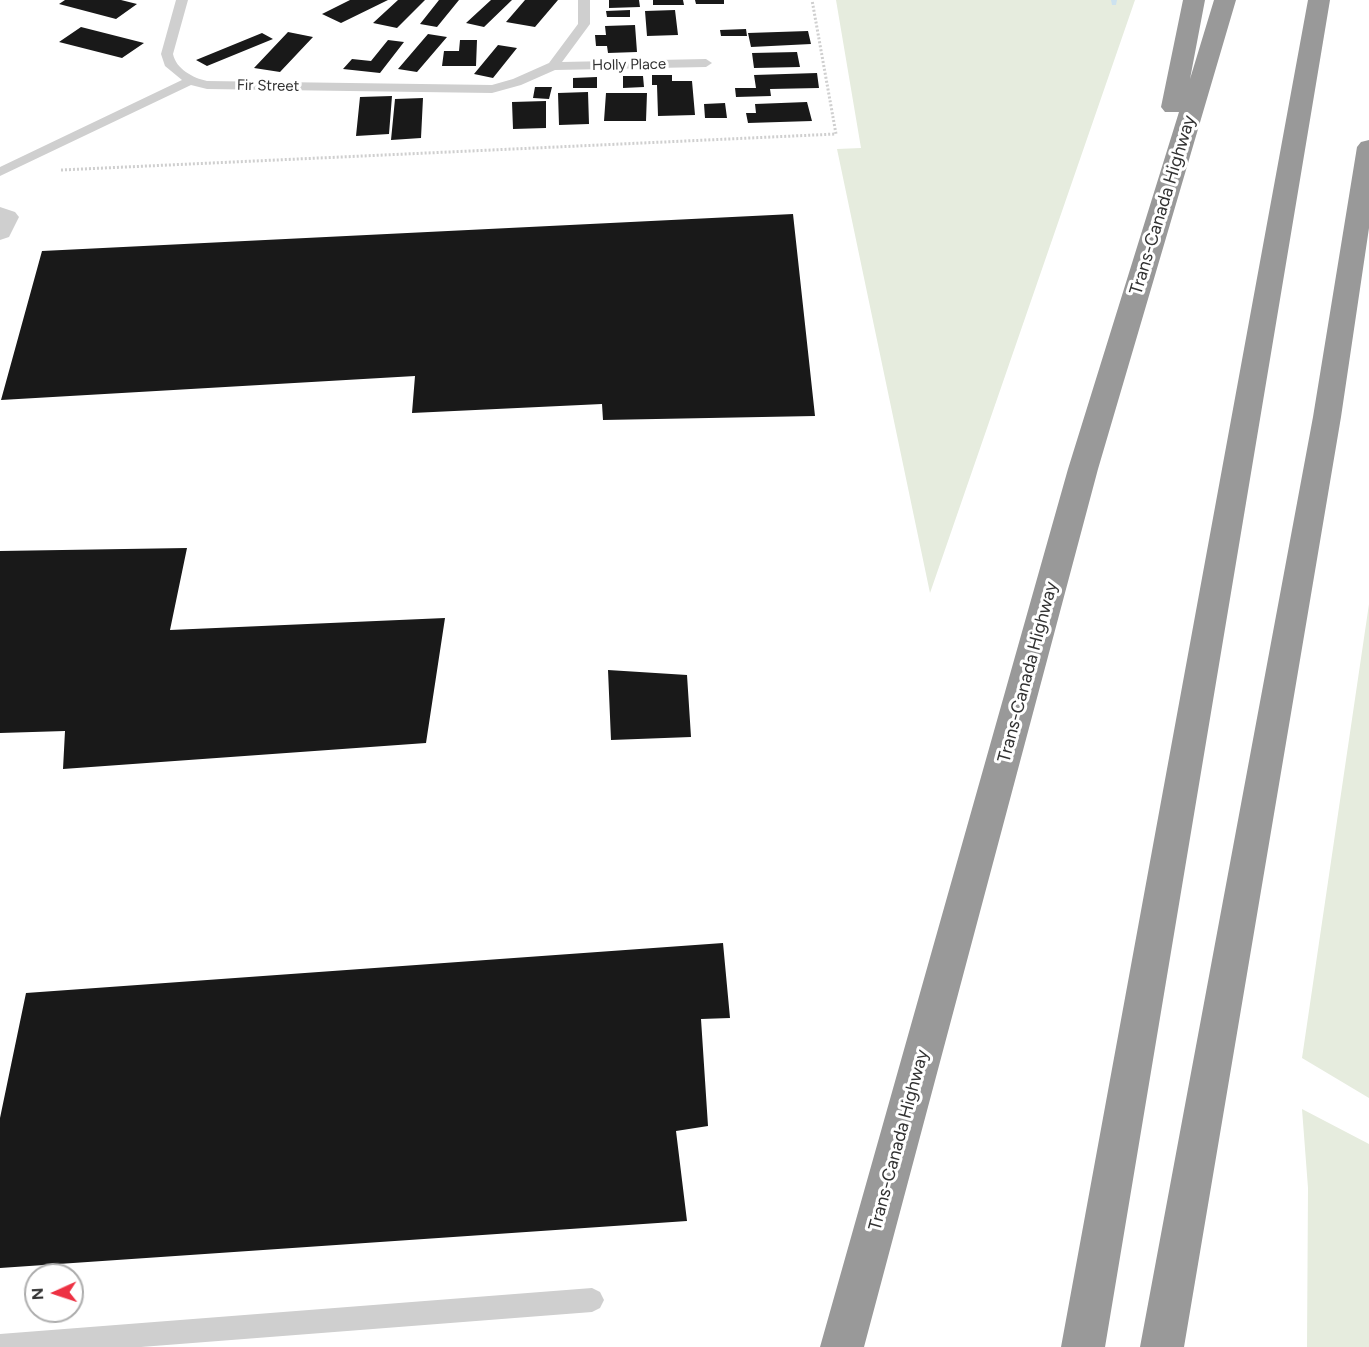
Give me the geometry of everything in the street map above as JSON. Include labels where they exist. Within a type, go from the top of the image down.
[{"type":"highway","points":[[1142,270],[1194,0]]},
{"type":"highway","name":"Trans-Canada Highway","points":[[842,1347],[1083,469],[1225,0]]},
{"type":"highway","points":[[1083,1347],[1319,0]]},
{"type":"highway","points":[[1162,1347],[1327,417],[1369,147]]},
{"type":"street","points":[[0,214],[6,217],[0,232]]},
{"type":"lane","points":[[0,172],[190,81],[169,63],[167,54],[182,0]]},
{"type":"lane","points":[[553,66],[584,24],[584,0]]},
{"type":"lane","name":"Holly Place","points":[[553,66],[705,63]]},
{"type":"lane","name":"Fir Street","points":[[190,81],[207,85],[492,89],[517,82],[553,66]]},
{"type":"lane","points":[[0,1346],[592,1300]]},
{"type":"path","points":[[58,170],[836,134],[812,0]]},
{"type":"shaded area","points":[[836,0],[1135,0],[930,593],[837,149],[861,148]]},
{"type":"shaded area","points":[[1369,604],[1369,1098],[1302,1058]]},
{"type":"shaded area","points":[[1302,1109],[1369,1144],[1369,1347],[1307,1347],[1308,1188]]},
{"type":"building","points":[[65,0],[121,0],[137,4],[116,19],[59,4]]},
{"type":"building","points":[[350,0],[388,0],[341,23],[322,14]]},
{"type":"building","points":[[398,0],[425,0],[397,28],[373,23]]},
{"type":"building","points":[[439,0],[459,0],[437,27],[420,24]]},
{"type":"building","points":[[491,0],[512,0],[484,27],[466,23]]},
{"type":"building","points":[[525,0],[558,0],[535,27],[506,22]]},
{"type":"building","points":[[609,0],[639,0],[640,7],[609,8]]},
{"type":"building","points":[[653,0],[683,0],[684,5],[653,5]]},
{"type":"building","points":[[695,0],[724,0],[724,4],[696,4]]},
{"type":"building","points":[[630,10],[630,17],[607,17],[606,11]]},
{"type":"building","points":[[675,10],[678,35],[647,36],[645,11]]},
{"type":"building","points":[[635,25],[637,52],[608,53],[607,46],[596,46],[595,35],[606,35],[605,26]]},
{"type":"building","points":[[81,27],[144,43],[122,58],[59,42]]},
{"type":"building","points":[[746,29],[747,36],[721,36],[720,30]]},
{"type":"building","points":[[808,31],[811,44],[751,47],[748,33]]},
{"type":"building","points":[[288,32],[313,37],[280,72],[254,68]]},
{"type":"building","points":[[262,33],[273,39],[207,66],[196,60]]},
{"type":"building","points":[[428,34],[447,37],[417,72],[398,69]]},
{"type":"building","points":[[388,40],[404,42],[380,73],[343,69],[352,59],[371,61]]},
{"type":"building","points":[[460,40],[477,40],[476,66],[442,66],[444,51],[459,51]]},
{"type":"building","points":[[498,45],[517,48],[493,78],[474,74]]},
{"type":"building","points":[[797,52],[800,67],[754,68],[752,53]]},
{"type":"building","points":[[817,73],[819,88],[770,89],[771,96],[736,97],[735,88],[756,88],[754,75]]},
{"type":"building","points":[[652,75],[672,75],[672,81],[692,81],[695,115],[658,116],[657,85],[652,85]]},
{"type":"building","points":[[623,76],[643,76],[644,87],[623,88]]},
{"type":"building","points":[[597,77],[597,88],[573,88],[573,78]]},
{"type":"building","points":[[535,87],[552,87],[549,99],[533,98]]},
{"type":"building","points":[[588,92],[589,124],[559,125],[558,93]]},
{"type":"building","points":[[606,93],[647,93],[646,121],[604,121]]},
{"type":"building","points":[[392,96],[389,134],[356,136],[360,97]]},
{"type":"building","points":[[423,98],[421,138],[391,140],[395,99]]},
{"type":"building","points":[[546,101],[546,128],[513,129],[512,102]]},
{"type":"building","points":[[807,102],[812,121],[748,123],[746,113],[756,113],[755,104]]},
{"type":"building","points":[[725,103],[727,118],[705,118],[704,104]]},
{"type":"building","points":[[793,214],[815,416],[603,420],[602,404],[412,413],[415,376],[1,400],[42,251]]},
{"type":"building","points":[[187,548],[170,630],[445,618],[426,743],[63,769],[65,731],[0,733],[0,551]]},
{"type":"building","points":[[608,670],[687,675],[691,737],[611,740]]},
{"type":"building","points":[[723,943],[730,1018],[701,1019],[708,1126],[676,1131],[687,1221],[73,1263],[24,1263],[24,1266],[0,1268],[0,1118],[26,993]]}]
